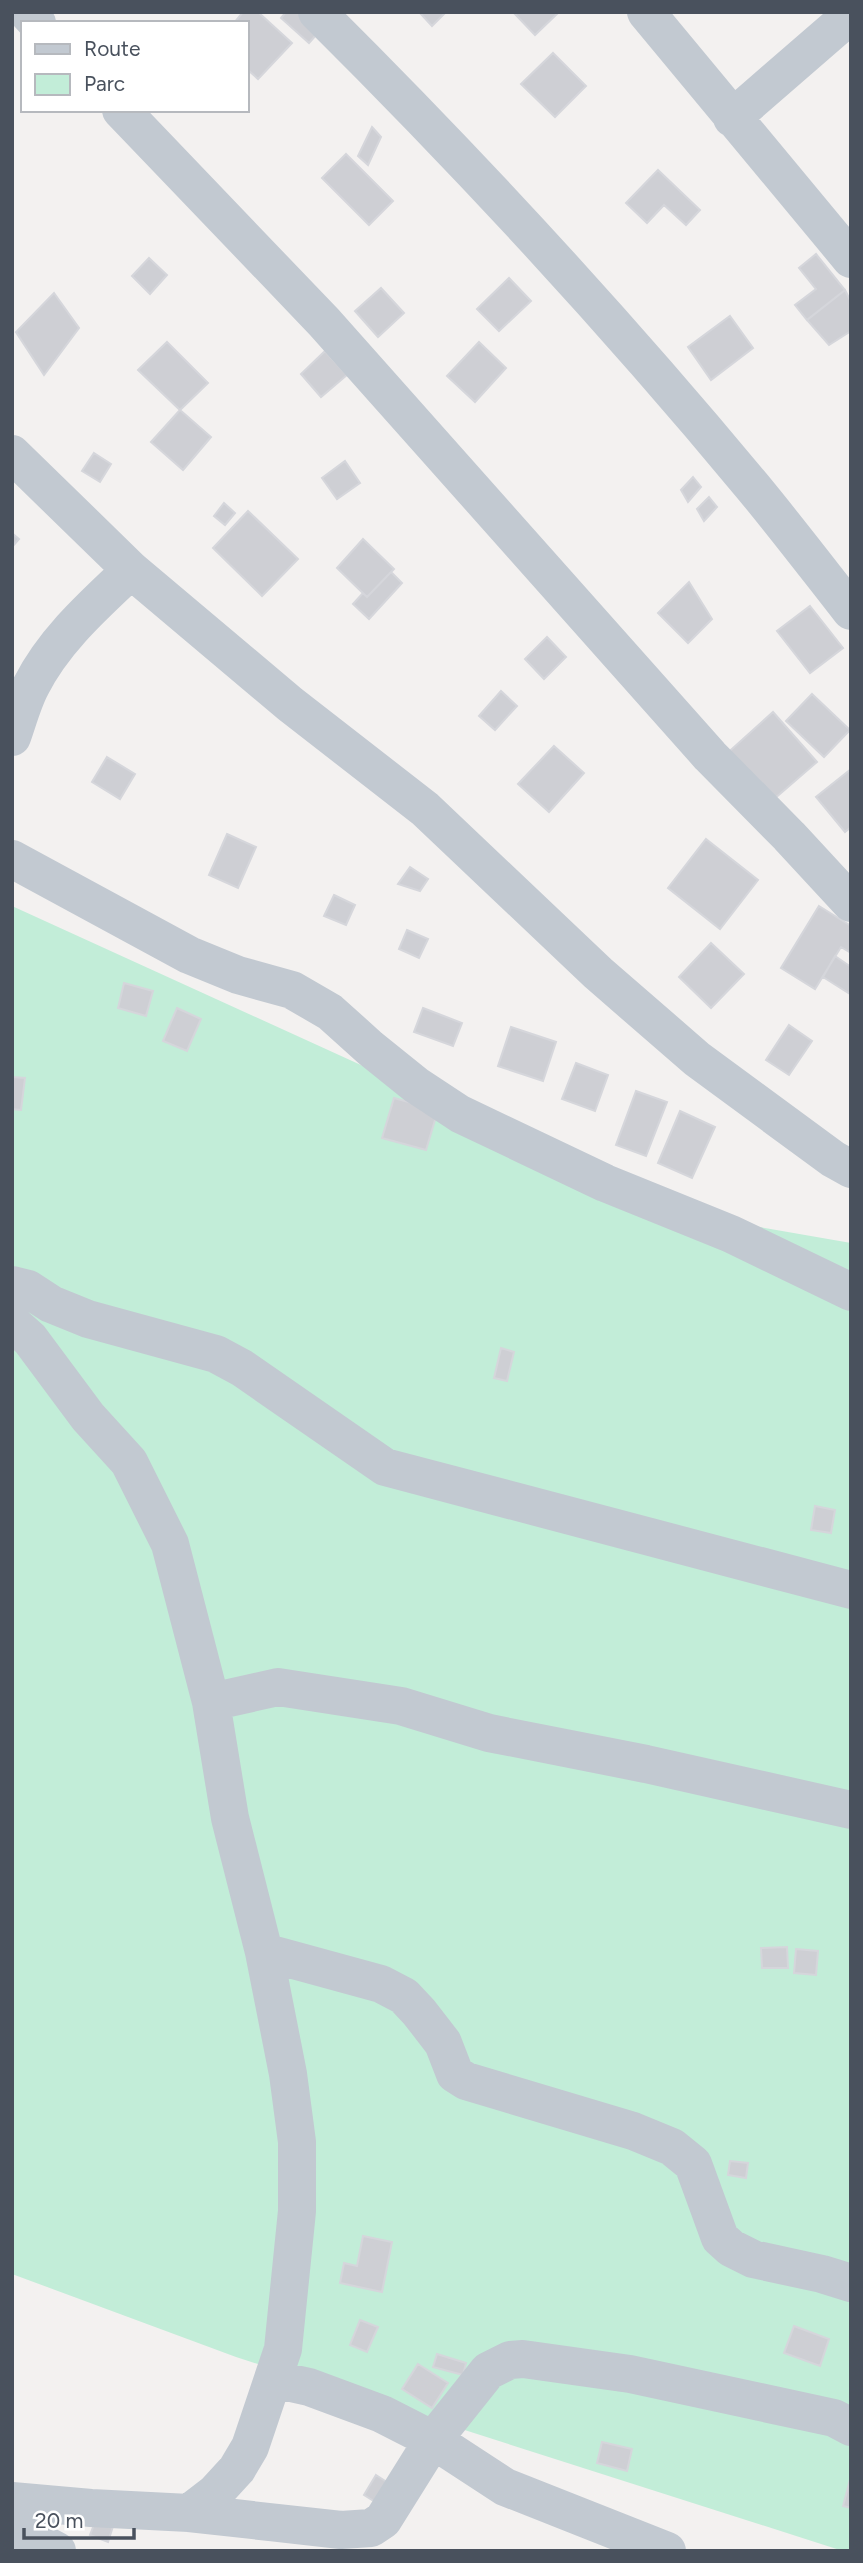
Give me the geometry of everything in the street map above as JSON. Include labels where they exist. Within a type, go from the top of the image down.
[{"type":"street","points":[[317,12],[566,273],[752,486],[851,611]]},
{"type":"street","points":[[646,12],[851,259]]},
{"type":"street","points":[[732,118],[838,26],[851,19]]},
{"type":"street","points":[[123,112],[324,322],[710,756],[851,903]]},
{"type":"street","points":[[12,454],[131,570],[290,704],[425,809],[598,973],[697,1059],[833,1159],[851,1169]]},
{"type":"street","points":[[12,737],[31,685],[57,646],[91,608],[131,570]]},
{"type":"street","points":[[12,859],[189,954],[237,975],[292,990],[330,1012],[416,1086],[460,1114],[605,1183],[731,1234],[851,1292]]},
{"type":"street","points":[[12,1285],[88,1319],[216,1354],[242,1368],[384,1467],[851,1590]]},
{"type":"street","points":[[12,1323],[30,1339],[88,1417],[129,1462],[170,1544],[211,1702],[230,1818],[264,1952],[288,2074],[297,2142],[297,2211],[283,2349],[250,2447],[237,2469],[215,2493],[189,2513]]},
{"type":"street","points":[[211,1702],[278,1687],[401,1706],[489,1733],[659,1767],[851,1810]]},
{"type":"street","points":[[264,1952],[381,1984],[404,1996],[443,2043],[455,2074],[466,2081],[633,2131],[672,2147],[693,2164],[720,2238],[731,2248],[753,2259],[851,2283]]},
{"type":"street","points":[[12,2501],[189,2513],[341,2530],[371,2528],[383,2521],[433,2440],[488,2371],[499,2363],[523,2359],[630,2374],[834,2418],[851,2427]]},
{"type":"street","points":[[273,2379],[309,2387],[382,2414],[433,2440],[505,2487],[667,2551]]},
{"type":"street","points":[[12,2527],[57,2551]]},
{"type":"green space","points":[[12,906],[690,1215],[851,1243],[851,2551],[843,2551],[236,2357],[12,2274]]},
{"type":"building","points":[[243,12],[258,12],[292,43],[258,79],[248,70],[248,21],[236,21]]},
{"type":"building","points":[[286,12],[312,12],[325,25],[309,43],[281,18]]},
{"type":"building","points":[[419,12],[446,12],[432,26]]},
{"type":"building","points":[[513,12],[559,12],[535,35]]},
{"type":"building","points":[[553,53],[586,86],[555,117],[521,84]]},
{"type":"building","points":[[372,127],[381,137],[368,165],[358,156]]},
{"type":"building","points":[[346,154],[393,201],[369,225],[322,178]]},
{"type":"building","points":[[658,170],[700,210],[686,225],[664,205],[647,223],[626,203]]},
{"type":"building","points":[[816,254],[845,290],[807,320],[795,305],[816,289],[799,268]]},
{"type":"building","points":[[149,258],[167,275],[150,294],[132,276]]},
{"type":"building","points":[[509,278],[531,301],[499,331],[477,309]]},
{"type":"building","points":[[381,288],[404,313],[378,337],[355,311]]},
{"type":"building","points":[[845,290],[851,302],[851,331],[829,345],[807,320]]},
{"type":"building","points":[[54,293],[79,328],[44,375],[16,332]]},
{"type":"building","points":[[730,316],[753,348],[711,380],[688,347]]},
{"type":"building","points":[[167,342],[208,383],[180,410],[138,370]]},
{"type":"building","points":[[479,342],[506,368],[475,402],[447,376]]},
{"type":"building","points":[[325,351],[347,375],[321,397],[301,374]]},
{"type":"building","points":[[180,410],[211,437],[183,470],[151,442]]},
{"type":"building","points":[[94,453],[111,464],[100,482],[82,471]]},
{"type":"building","points":[[345,461],[360,483],[337,499],[322,478]]},
{"type":"building","points":[[693,477],[701,487],[688,502],[681,490]]},
{"type":"building","points":[[709,497],[717,507],[704,521],[697,509]]},
{"type":"building","points":[[224,503],[235,513],[225,525],[214,516]]},
{"type":"building","points":[[248,511],[298,559],[262,596],[213,548]]},
{"type":"building","points":[[12,533],[19,539],[12,547]]},
{"type":"building","points":[[363,539],[394,569],[367,597],[337,568]]},
{"type":"building","points":[[391,572],[402,583],[369,619],[353,604],[363,593],[367,597]]},
{"type":"building","points":[[689,582],[712,619],[688,643],[658,613]]},
{"type":"building","points":[[810,606],[843,648],[810,673],[777,631]]},
{"type":"building","points":[[547,637],[566,657],[544,679],[525,659]]},
{"type":"building","points":[[501,691],[517,706],[495,730],[479,716]]},
{"type":"building","points":[[812,694],[850,730],[824,757],[786,721]]},
{"type":"building","points":[[773,712],[817,762],[767,805],[723,757]]},
{"type":"building","points":[[554,746],[584,773],[549,812],[518,784]]},
{"type":"building","points":[[107,757],[135,774],[120,799],[92,782]]},
{"type":"building","points":[[851,769],[851,827],[845,832],[816,797]]},
{"type":"building","points":[[227,834],[256,847],[238,888],[209,875]]},
{"type":"building","points":[[706,839],[758,880],[720,929],[668,888]]},
{"type":"building","points":[[410,867],[428,879],[420,891],[398,884]]},
{"type":"building","points":[[334,895],[355,905],[346,925],[324,916]]},
{"type":"building","points":[[819,906],[851,926],[851,953],[841,947],[815,989],[781,968]]},
{"type":"building","points":[[407,930],[428,939],[419,958],[399,949]]},
{"type":"building","points":[[711,943],[744,974],[711,1008],[679,977]]},
{"type":"building","points":[[835,956],[851,967],[850,994],[823,977]]},
{"type":"building","points":[[124,983],[153,991],[146,1016],[118,1008]]},
{"type":"building","points":[[177,1008],[201,1019],[187,1051],[163,1041]]},
{"type":"building","points":[[423,1008],[462,1023],[453,1046],[414,1032]]},
{"type":"building","points":[[789,1025],[812,1041],[789,1075],[766,1060]]},
{"type":"building","points":[[511,1027],[556,1042],[543,1081],[498,1066]]},
{"type":"building","points":[[576,1063],[608,1075],[595,1111],[562,1099]]},
{"type":"building","points":[[12,1077],[25,1078],[21,1110],[12,1109]]},
{"type":"building","points":[[636,1091],[667,1102],[646,1156],[616,1145]]},
{"type":"building","points":[[394,1098],[438,1110],[426,1150],[382,1138]]},
{"type":"building","points":[[680,1111],[715,1127],[692,1178],[658,1163]]},
{"type":"building","points":[[501,1348],[514,1352],[507,1381],[494,1378]]},
{"type":"building","points":[[815,1506],[835,1510],[831,1533],[811,1530]]},
{"type":"building","points":[[787,1947],[788,1968],[762,1968],[761,1948]]},
{"type":"building","points":[[796,1949],[818,1951],[816,1975],[794,1973]]},
{"type":"building","points":[[730,2161],[748,2163],[746,2178],[728,2175]]},
{"type":"building","points":[[363,2236],[392,2242],[382,2292],[340,2283],[344,2263],[357,2266]]},
{"type":"building","points":[[360,2320],[378,2327],[367,2352],[350,2345]]},
{"type":"building","points":[[794,2326],[829,2339],[820,2366],[784,2353]]},
{"type":"building","points":[[437,2354],[466,2363],[463,2375],[433,2367]]},
{"type":"building","points":[[418,2364],[448,2383],[432,2408],[402,2389]]},
{"type":"building","points":[[602,2442],[632,2449],[627,2471],[597,2463]]},
{"type":"building","points":[[376,2475],[396,2488],[383,2507],[364,2495]]},
{"type":"building","points":[[851,2476],[851,2508],[843,2506]]},
{"type":"building","points":[[97,2517],[114,2523],[108,2542],[90,2535]]}]
